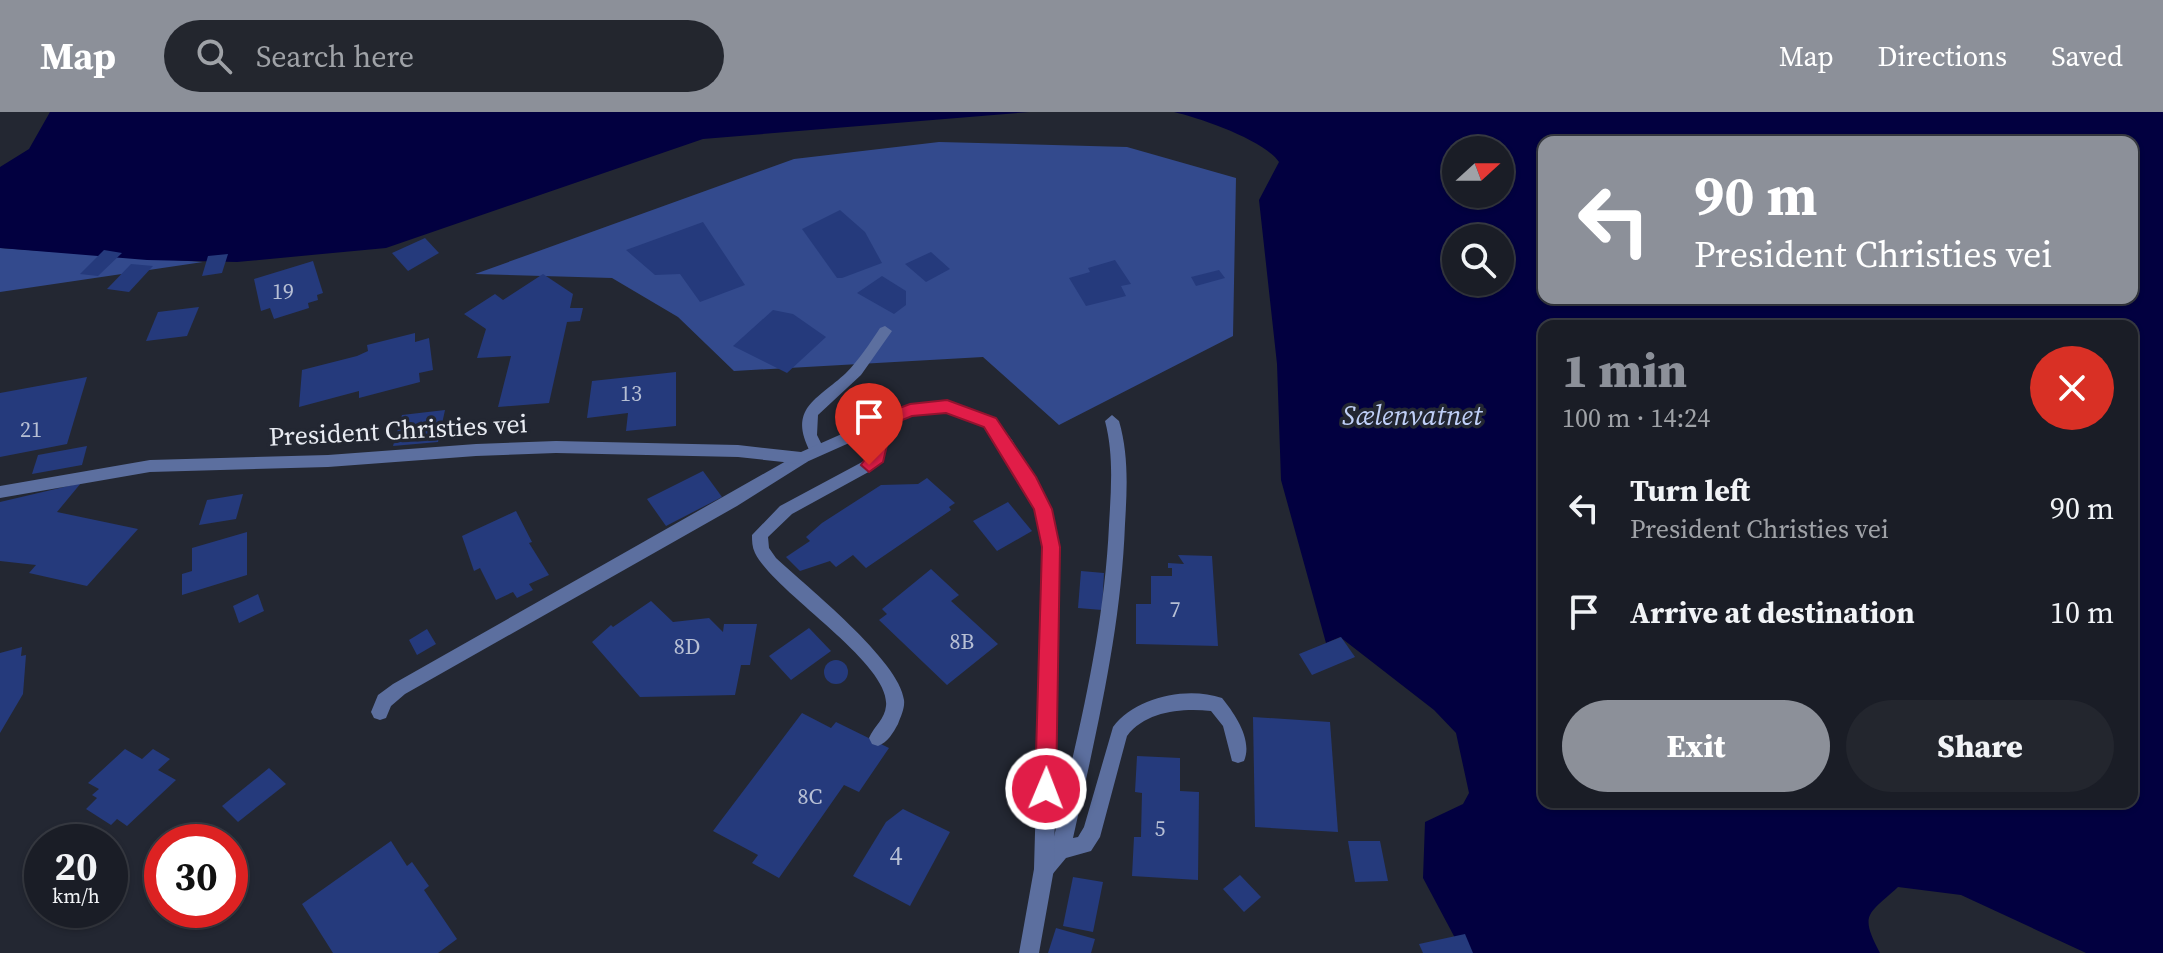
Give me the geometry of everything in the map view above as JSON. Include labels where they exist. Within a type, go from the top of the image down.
[{"type":"street","points":[[809,453],[807,423],[817,403],[851,376],[885,331]]},
{"type":"street","name":"President Christies vei","points":[[380,712],[384,701],[399,689],[731,502],[809,453],[910,410],[947,407],[990,422],[1007,444],[1043,509],[1051,547],[1044,869],[1029,953]]},
{"type":"street","points":[[1044,869],[1061,850],[1103,659],[1117,553],[1120,445],[1112,421]]},
{"type":"street","points":[[876,424],[879,441],[877,458],[786,510],[760,535],[761,549],[770,563],[881,672],[895,696],[890,727],[878,738]]},
{"type":"street","name":"President Christies vei","points":[[0,492],[150,466],[328,461],[516,448],[809,453]]},
{"type":"street","points":[[1061,850],[1084,845],[1093,831],[1119,733],[1139,713],[1191,701],[1216,704],[1231,723],[1238,755]]},
{"type":"shaded area","points":[[939,142],[1127,147],[1236,178],[1233,336],[1059,425],[983,357],[734,371],[678,317],[612,278],[475,274],[794,159]]},
{"type":"shaded area","points":[[0,248],[203,262],[0,292]]},
{"type":"water","points":[[50,112],[1029,112],[703,139],[386,248],[237,262],[147,260],[0,248],[0,167],[29,149]]},
{"type":"water","name":"Sælenvatnet","points":[[1174,112],[2163,112],[2163,953],[2086,953],[1961,895],[1898,887],[1870,916],[1870,930],[1880,953],[1463,953],[1423,878],[1425,822],[1463,804],[1469,793],[1456,733],[1434,710],[1340,637],[1326,643],[1281,480],[1277,364],[1259,200],[1279,162],[1246,138]]},
{"type":"building","points":[[840,210],[865,232],[882,263],[837,278],[802,229]]},
{"type":"building","points":[[703,222],[745,285],[700,302],[680,274],[655,275],[626,250]]},
{"type":"building","points":[[425,238],[439,253],[408,271],[392,253]]},
{"type":"building","points":[[104,250],[122,253],[98,276],[80,274]]},
{"type":"building","points":[[931,252],[950,269],[926,282],[905,264]]},
{"type":"building","points":[[228,254],[222,273],[202,276],[208,256]]},
{"type":"building","points":[[1115,260],[1131,284],[1121,286],[1126,296],[1086,306],[1069,278]]},
{"type":"building","points":[[313,261],[323,293],[317,295],[318,300],[308,303],[309,308],[274,319],[270,308],[261,311],[254,279]]},
{"type":"building","points":[[131,264],[153,266],[129,292],[107,289]]},
{"type":"building","points":[[1219,270],[1225,278],[1196,286],[1191,277]]},
{"type":"building","points":[[543,274],[573,294],[570,308],[583,308],[580,321],[567,322],[549,403],[498,407],[511,356],[477,358],[486,329],[464,314],[495,294],[503,300]]},
{"type":"building","points":[[882,276],[906,291],[906,305],[894,314],[857,293]]},
{"type":"building","points":[[199,307],[187,336],[146,341],[158,312]]},
{"type":"building","points":[[773,310],[793,314],[826,337],[787,373],[733,346]]},
{"type":"building","points":[[415,333],[415,342],[429,338],[433,370],[419,373],[420,382],[359,398],[359,391],[299,407],[302,370],[357,356],[368,351],[367,345]]},
{"type":"building","points":[[676,372],[676,426],[626,431],[628,413],[587,418],[592,381]]},
{"type":"building","points":[[87,377],[67,444],[0,457],[0,393]]},
{"type":"building","points":[[445,410],[438,442],[393,446],[402,415]]},
{"type":"building","points":[[87,446],[82,465],[32,474],[38,455]]},
{"type":"building","points":[[703,471],[722,497],[666,526],[647,499]]},
{"type":"building","points":[[927,478],[955,503],[949,507],[951,510],[866,568],[853,555],[836,567],[830,561],[800,571],[786,557],[810,541],[806,537],[822,523],[881,485],[918,484]]},
{"type":"building","points":[[81,483],[57,512],[138,529],[87,586],[29,573],[36,565],[0,561],[0,502]]},
{"type":"building","points":[[243,494],[236,519],[199,525],[207,500]]},
{"type":"building","points":[[1008,502],[1032,531],[997,551],[973,521]]},
{"type":"building","points":[[516,511],[532,542],[529,543],[549,575],[529,584],[533,590],[517,598],[513,592],[496,600],[480,568],[474,571],[462,536]]},
{"type":"building","points":[[247,532],[247,575],[182,595],[182,574],[192,571],[192,548]]},
{"type":"building","points":[[1178,555],[1212,556],[1218,646],[1136,644],[1136,604],[1151,604],[1151,576],[1172,576],[1168,563],[1184,564]]},
{"type":"building","points":[[931,569],[959,595],[951,601],[998,644],[947,685],[879,620],[887,614],[882,609]]},
{"type":"building","points":[[1081,571],[1104,573],[1102,610],[1078,608]]},
{"type":"building","points":[[258,594],[264,611],[239,623],[233,606]]},
{"type":"building","points":[[651,601],[673,622],[709,618],[723,632],[724,624],[757,624],[750,665],[741,665],[735,695],[640,697],[592,642],[611,625],[613,627]]},
{"type":"building","points":[[809,628],[831,651],[791,680],[769,656]]},
{"type":"building","points":[[427,629],[436,644],[417,655],[409,640]]},
{"type":"building","points":[[1341,637],[1355,657],[1312,675],[1299,654]]},
{"type":"building","points":[[22,647],[21,656],[26,655],[23,694],[0,733],[0,653]]},
{"type":"building","points":[[836,660],[844,664],[848,672],[844,680],[836,684],[828,680],[824,672],[828,664]]},
{"type":"building","points":[[802,713],[831,728],[836,722],[889,748],[859,792],[844,785],[779,878],[752,863],[758,855],[713,831]]},
{"type":"building","points":[[1253,717],[1330,722],[1338,832],[1255,827]]},
{"type":"building","points":[[125,749],[142,759],[153,749],[170,759],[158,770],[176,780],[128,825],[117,819],[109,824],[86,809],[97,798],[92,795],[99,789],[88,783]]},
{"type":"building","points":[[1137,756],[1180,758],[1180,791],[1199,792],[1198,880],[1132,876],[1134,837],[1141,837],[1142,793],[1135,792]]},
{"type":"building","points":[[269,768],[286,784],[238,822],[222,806]]},
{"type":"building","points":[[903,809],[950,832],[910,906],[853,876],[886,822]]},
{"type":"building","points":[[391,841],[407,866],[412,862],[429,886],[424,890],[457,939],[438,953],[333,953],[302,904]]},
{"type":"building","points":[[1348,841],[1380,841],[1388,881],[1355,882]]},
{"type":"building","points":[[1240,875],[1261,897],[1244,912],[1223,889]]},
{"type":"building","points":[[1073,877],[1103,882],[1093,932],[1063,926]]},
{"type":"building","points":[[1056,928],[1095,939],[1091,953],[1048,953]]},
{"type":"building","points":[[1465,934],[1473,953],[1423,953],[1419,944]]},
{"type":"route","points":[[869,465],[877,458],[879,441],[876,424],[910,410],[947,407],[967,411],[990,422],[1029,482],[1043,509],[1051,547],[1046,789]]}]
